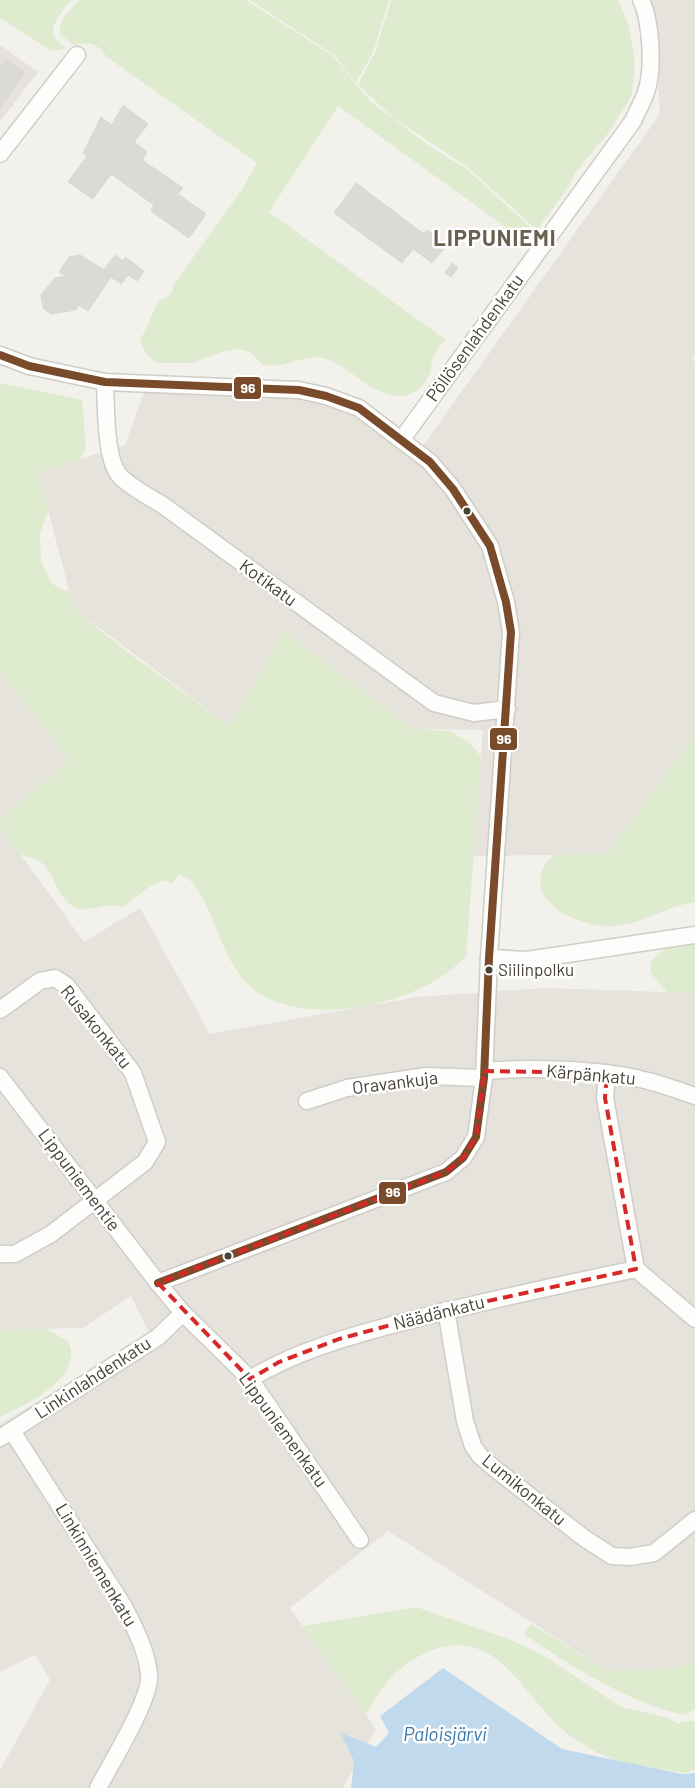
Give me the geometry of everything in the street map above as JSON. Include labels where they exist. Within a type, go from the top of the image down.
[{"type":"street","name":"Pöllösenlahdenkatu","points":[[402,439],[633,121],[647,91],[650,64],[646,10],[641,0]]},
{"type":"street","points":[[0,154],[76,55]]},
{"type":"street","points":[[0,356],[29,366],[105,382],[298,390],[326,396],[359,408],[430,462],[453,489],[490,546],[506,602],[511,632],[507,709],[489,958],[484,1075],[476,1137],[463,1158],[446,1172],[158,1283]]},
{"type":"street","name":"Kotikatu","points":[[105,382],[108,442],[118,473],[129,483],[164,506],[434,704],[474,712],[507,709]]},
{"type":"street","points":[[489,958],[527,960],[695,936]]},
{"type":"street","name":"Rusakonkatu","points":[[0,1010],[40,981],[55,978],[67,986],[133,1073],[157,1142],[145,1162],[95,1201]]},
{"type":"street","name":"Kärpänkatu","points":[[484,1075],[505,1069],[607,1073],[641,1079],[695,1096]]},
{"type":"street","points":[[607,1073],[605,1098],[636,1269],[695,1320]]},
{"type":"street","name":"Oravankuja","points":[[307,1101],[347,1088],[426,1076],[484,1075]]},
{"type":"street","name":"Lippuniementie","points":[[0,1077],[158,1283]]},
{"type":"street","points":[[0,1254],[15,1254],[51,1234],[95,1201]]},
{"type":"street","name":"Näädänkatu","points":[[250,1379],[279,1362],[339,1339],[446,1310],[636,1269]]},
{"type":"street","name":"Lippuniemenkatu","points":[[158,1283],[183,1313],[250,1379],[360,1540]]},
{"type":"street","name":"Lumikonkatu","points":[[446,1310],[466,1421],[473,1446],[494,1468],[584,1538],[612,1556],[630,1557],[654,1553],[695,1520]]},
{"type":"street","name":"Linkinlahdenkatu","points":[[6,1434],[158,1337],[183,1313]]},
{"type":"street","name":"Linkinniemenkatu","points":[[6,1434],[123,1605],[136,1629],[150,1675],[141,1707],[98,1788]]},
{"type":"highlighted area","points":[[484,1071],[607,1073],[605,1098],[636,1269],[446,1310],[339,1339],[279,1362],[250,1379],[158,1283],[446,1172],[463,1158],[476,1137]]},
{"type":"shaded area","points":[[645,0],[695,0],[695,355],[692,360],[695,362],[695,736],[607,854],[472,856],[483,730],[413,729],[284,632],[230,726],[74,609],[38,472],[125,445],[146,387],[261,383],[366,406],[420,450],[660,114],[654,20]]},
{"type":"shaded area","points":[[0,45],[38,72],[0,122]]},
{"type":"shaded area","points":[[0,671],[70,760],[0,820]]},
{"type":"shaded area","points":[[0,826],[84,942],[140,908],[210,1034],[417,997],[545,988],[695,993],[695,1660],[673,1669],[608,1671],[388,1531],[290,1608],[376,1729],[343,1788],[0,1788],[0,1770],[50,1680],[35,1655],[0,1672],[0,1424],[150,1334],[131,1296],[83,1328],[0,1330]]},
{"type":"green space","points":[[0,0],[71,0],[55,22],[53,33],[54,38],[66,48],[52,51],[0,18]]},
{"type":"green space","points":[[79,0],[246,0],[333,56],[371,102],[431,147],[467,169],[535,232],[521,238],[338,106],[269,212],[446,340],[433,357],[429,375],[422,386],[409,394],[396,396],[383,393],[335,363],[318,357],[282,365],[263,365],[250,352],[239,349],[221,352],[192,363],[157,363],[147,355],[140,341],[158,302],[171,294],[175,283],[243,188],[257,163],[107,57],[96,46],[89,44],[73,45],[60,34],[63,20]]},
{"type":"green space","points":[[250,0],[389,0],[373,52],[356,83],[334,55]]},
{"type":"green space","points":[[391,0],[618,0],[629,26],[635,62],[632,95],[609,132],[575,173],[569,186],[537,230],[469,168],[392,117],[358,84],[375,53]]},
{"type":"green space","points":[[0,383],[82,400],[86,448],[80,459],[38,472],[48,511],[40,534],[41,561],[52,583],[61,590],[69,591],[74,609],[126,651],[230,726],[284,631],[413,729],[450,731],[468,742],[481,756],[466,956],[447,973],[422,987],[394,999],[364,1006],[333,1010],[303,1008],[276,1002],[253,989],[239,974],[228,956],[202,896],[187,878],[179,875],[172,883],[165,880],[152,885],[122,907],[110,905],[88,909],[77,908],[66,901],[48,870],[41,862],[23,856],[12,845],[0,826],[0,820],[69,760],[0,671]]},
{"type":"green space","points":[[695,735],[695,902],[674,907],[633,922],[611,926],[580,921],[566,915],[553,906],[544,895],[540,883],[543,870],[553,855],[607,854]]},
{"type":"green space","points":[[695,944],[695,993],[667,992],[651,973],[651,961],[666,948]]},
{"type":"green space","points":[[48,1329],[68,1342],[71,1355],[68,1367],[61,1378],[50,1388],[0,1417],[0,1330]]},
{"type":"green space","points":[[416,1607],[509,1639],[546,1657],[621,1707],[665,1717],[679,1724],[683,1721],[695,1721],[695,1770],[686,1773],[639,1765],[612,1759],[593,1750],[557,1725],[526,1689],[494,1657],[475,1648],[453,1645],[428,1652],[408,1663],[384,1686],[366,1715],[302,1626]]},
{"type":"green space","points":[[531,1624],[608,1671],[673,1669],[695,1660],[695,1709],[685,1715],[664,1710],[622,1693],[561,1659],[524,1634]]},
{"type":"water","name":"Paloisjärvi","points":[[443,1668],[562,1749],[682,1774],[695,1773],[695,1788],[351,1788],[354,1761],[341,1733],[376,1747],[389,1733],[380,1716]]},
{"type":"building","points":[[6,59],[25,73],[0,108],[0,68]]},
{"type":"building","points":[[123,105],[148,124],[134,142],[147,152],[142,160],[183,188],[178,194],[206,214],[189,238],[151,211],[154,205],[111,174],[93,199],[68,182],[87,156],[83,153],[101,117],[112,125]]},
{"type":"building","points":[[356,183],[424,234],[427,230],[447,245],[432,263],[413,249],[402,263],[334,213]]},
{"type":"building","points":[[80,255],[104,270],[115,255],[123,261],[125,257],[144,271],[137,281],[128,275],[121,284],[111,277],[88,311],[79,305],[75,310],[51,314],[43,308],[41,295],[55,278],[66,276],[59,272],[69,257]]},
{"type":"building","points":[[452,263],[458,268],[451,277],[445,273]]},
{"type":"transit line","name":"96","points":[[0,355],[29,366],[105,382],[299,390],[326,396],[359,408],[430,462],[453,489],[490,546],[506,602],[511,632],[489,958],[484,1078],[476,1137],[463,1158],[446,1172],[158,1283]]},
{"type":"place","name":"Siilinpolku","points":[[489,970]]},
{"type":"district","name":"LIPPUNIEMI","points":[[495,238]]}]
